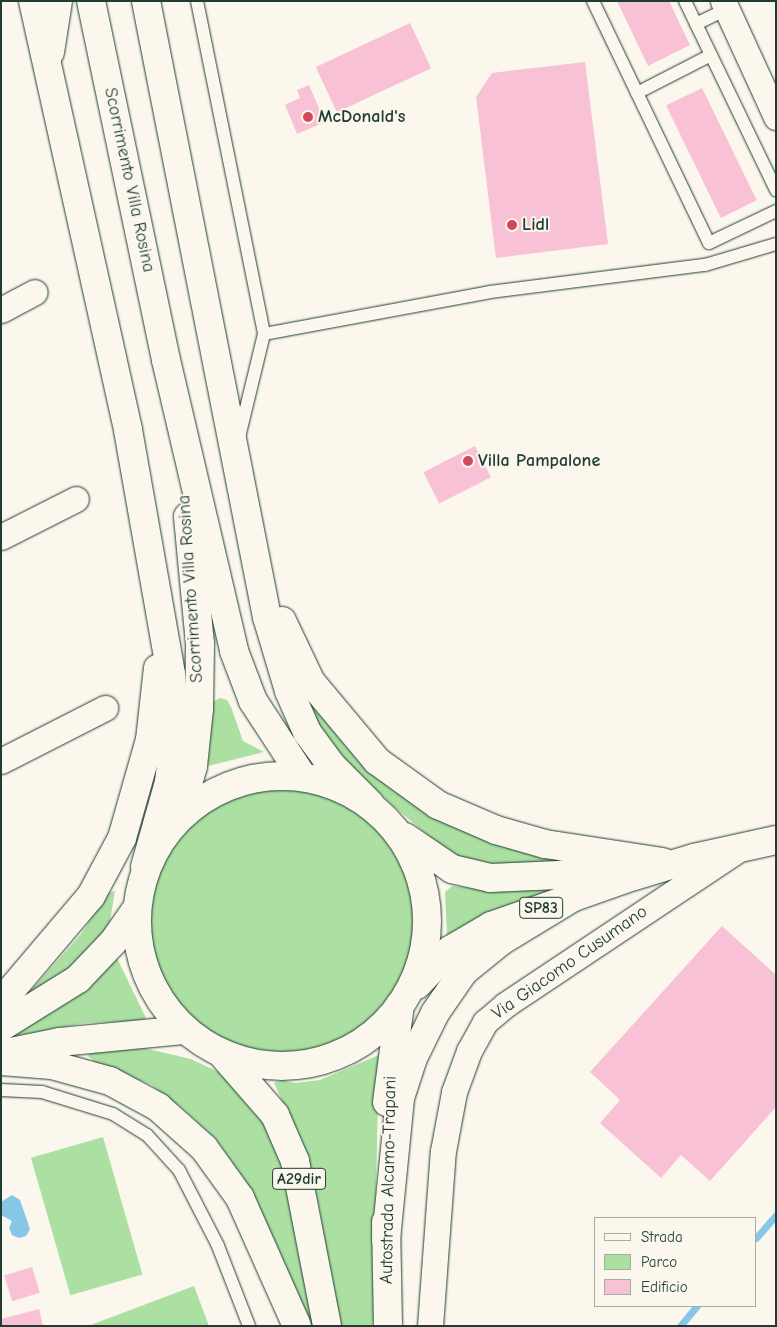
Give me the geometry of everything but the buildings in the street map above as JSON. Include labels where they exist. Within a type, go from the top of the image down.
[{"type":"main road","points":[[33,1],[128,430],[163,622],[175,727],[169,782],[136,910],[140,954],[156,996],[185,1030],[222,1054],[263,1066],[306,1065],[346,1052],[382,1028],[404,999],[424,953],[427,910],[418,868],[396,830],[332,766],[307,732],[289,691],[267,617],[146,1]]},
{"type":"main road","points":[[47,71],[58,1]]},
{"type":"main road","name":"Scorrimento Villa Rosina","points":[[91,1],[166,360],[234,651],[254,701],[302,776]]},
{"type":"main road","name":"Scorrimento Villa Rosina","points":[[166,360],[193,554],[200,644],[199,709],[193,766],[179,817]]},
{"type":"main road","points":[[246,508],[280,615],[312,682],[376,761],[438,805],[496,830],[585,851],[664,862]]},
{"type":"main road","points":[[1,1002],[91,896],[122,838],[150,740],[163,622]]},
{"type":"main road","points":[[146,867],[159,840],[179,817],[215,790],[257,776],[302,776],[338,786],[370,804]]},
{"type":"main road","name":"SP83","points":[[396,830],[452,869],[490,878],[558,875],[694,858]]},
{"type":"main road","name":"SP83","points":[[404,999],[450,950],[491,926],[580,893],[694,858],[776,840]]},
{"type":"main road","points":[[386,1240],[400,1098],[412,1060],[435,1013],[464,971],[501,941],[580,893]]},
{"type":"main road","points":[[1,1027],[78,979],[114,941],[136,910]]},
{"type":"main road","name":"Autostrada Alcamo-Trapani","points":[[388,1326],[386,1240],[387,1091],[404,999]]},
{"type":"main road","points":[[1,1054],[60,1042],[185,1030]]},
{"type":"main road","name":"A29dir","points":[[222,1054],[275,1115],[296,1162],[327,1326]]},
{"type":"main road","points":[[1,1060],[52,1065],[110,1081],[158,1107],[204,1148],[240,1198],[297,1326]]},
{"type":"street","points":[[725,5],[776,117]]},
{"type":"street","points":[[1,310],[35,292]]},
{"type":"street","points":[[1,537],[76,499]]},
{"type":"street","points":[[1,761],[105,708]]},
{"type":"street","name":"Via Giacomo Cusumano","points":[[430,1326],[443,1151],[454,1092],[469,1051],[484,1022],[505,1005],[741,847]]},
{"type":"lane","points":[[197,1],[264,334],[236,454]]},
{"type":"lane","points":[[593,1],[709,243],[776,211]]},
{"type":"lane","points":[[685,1],[776,190]]},
{"type":"lane","points":[[696,24],[725,5]]},
{"type":"lane","points":[[637,93],[711,55]]},
{"type":"lane","points":[[264,334],[490,292],[705,265],[776,244]]},
{"type":"lane","points":[[1,1090],[42,1092],[112,1114],[147,1135],[179,1170],[218,1246],[249,1326]]},
{"type":"green space","points":[[220,698],[227,700],[231,707],[243,741],[264,752],[208,766],[210,711],[214,701]]},
{"type":"green space","points":[[311,703],[494,840],[566,862],[477,867],[451,855],[391,804],[323,738],[307,705]]},
{"type":"green space","points":[[282,786],[308,789],[334,797],[357,809],[377,826],[394,846],[406,869],[414,895],[417,921],[414,947],[406,973],[394,996],[377,1016],[357,1033],[334,1045],[308,1053],[282,1056],[256,1053],[230,1045],[207,1033],[187,1016],[170,996],[158,973],[150,947],[147,921],[150,895],[158,869],[170,846],[187,826],[207,809],[230,797],[256,789]]},
{"type":"green space","points":[[452,886],[473,888],[562,888],[447,936],[445,892]]},
{"type":"green space","points":[[115,891],[109,927],[82,963],[20,1003],[81,934],[108,893]]},
{"type":"green space","points":[[117,958],[146,1018],[140,1021],[85,1023],[4,1038]]},
{"type":"green space","points":[[131,1045],[191,1059],[227,1076],[255,1100],[286,1167],[317,1326],[306,1326],[257,1213],[232,1162],[215,1138],[182,1108],[150,1084],[102,1067],[88,1056],[93,1049]]},
{"type":"green space","points":[[379,1055],[373,1326],[340,1326],[318,1202],[304,1148],[274,1083],[282,1080],[295,1083],[320,1080]]},
{"type":"green space","points":[[103,1137],[142,1274],[70,1295],[31,1158]]},
{"type":"green space","points":[[194,1286],[209,1326],[88,1326]]},
{"type":"water","points":[[12,1195],[20,1200],[30,1229],[26,1236],[19,1238],[12,1235],[9,1228],[12,1221],[1,1215],[1,1202]]},
{"type":"waterway","points":[[757,1237],[776,1215]]},
{"type":"waterway","points":[[680,1326],[696,1307]]},
{"type":"place","name":"McDonald's","points":[[308,117]]},
{"type":"place","name":"Lidl","points":[[512,225]]},
{"type":"place","name":"Villa Pampalone","points":[[468,461]]}]
